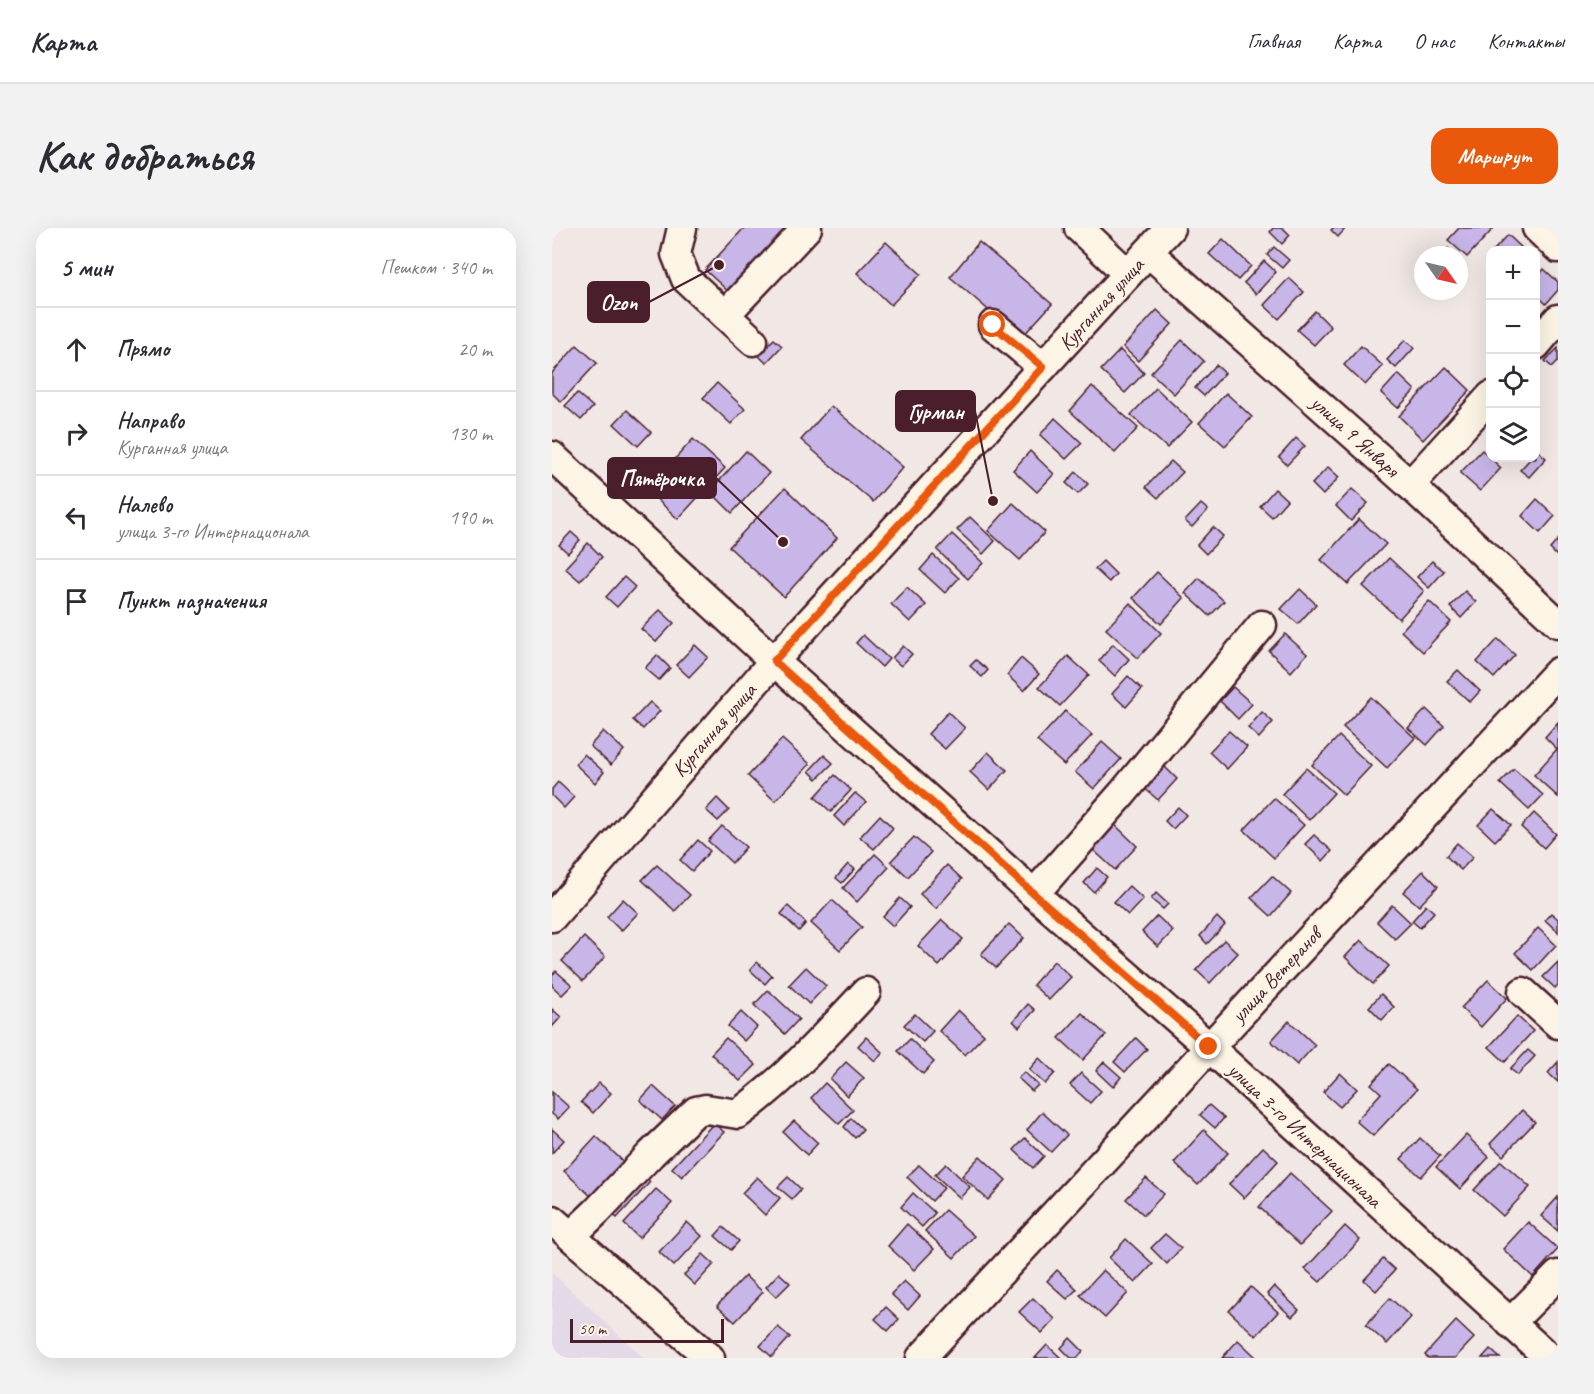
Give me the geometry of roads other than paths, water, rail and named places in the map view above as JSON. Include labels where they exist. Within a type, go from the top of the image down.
[{"type":"street","points":[[682,228],[676,254],[686,279],[753,340]]},
{"type":"street","points":[[725,315],[807,228]]},
{"type":"street","points":[[1079,228],[1128,274]]},
{"type":"street","name":"Курганная улица","points":[[552,917],[774,661],[1170,228]]},
{"type":"street","points":[[1537,228],[1558,248]]},
{"type":"street","name":"улица 9 Января","points":[[1148,252],[1410,485],[1558,622]]},
{"type":"street","points":[[1540,340],[1558,319]]},
{"type":"street","points":[[993,325],[1043,367]]},
{"type":"street","points":[[1410,485],[1486,401]]},
{"type":"street","name":"улица 3-го Интернационала","points":[[552,456],[774,661],[1209,1047],[1549,1358]]},
{"type":"street","points":[[1034,894],[1122,794],[1262,625]]},
{"type":"street","name":"улица Ветеранов","points":[[921,1358],[1558,672]]},
{"type":"street","points":[[710,1358],[562,1228],[651,1154],[696,1112],[706,1109],[738,1114],[766,1094],[804,1058],[866,992]]},
{"type":"street","points":[[1523,992],[1558,1024]]},
{"type":"street","points":[[1510,1323],[1558,1275]]},
{"type":"place","name":"Ozon","points":[[719,265]]},
{"type":"place","name":"Гурман","points":[[993,501]]},
{"type":"place","name":"Пятёрочка","points":[[783,542]]}]
